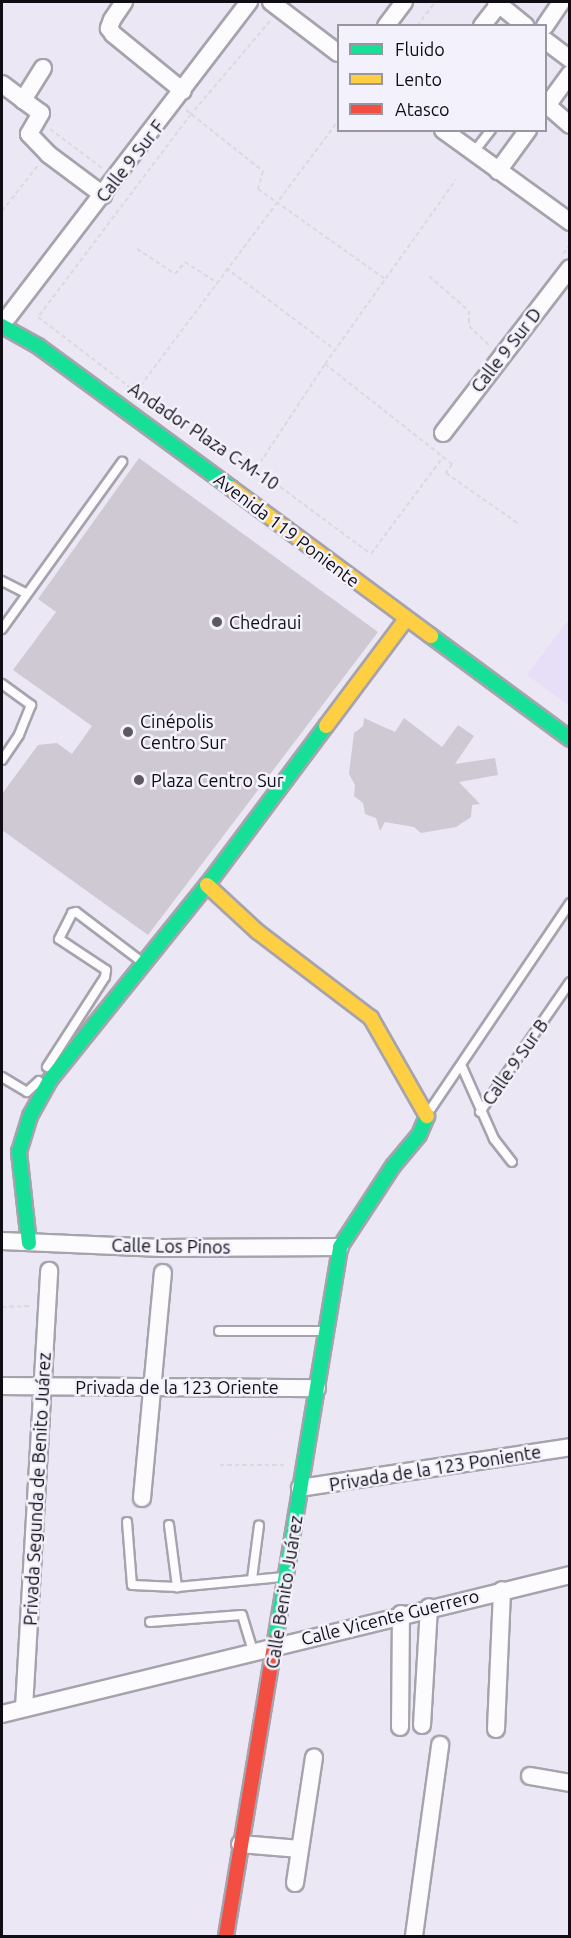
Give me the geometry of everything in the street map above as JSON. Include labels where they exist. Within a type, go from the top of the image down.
[{"type":"street","points":[[124,2],[109,28],[179,97]]},
{"type":"street","name":"Calle 9 Sur F","points":[[4,320],[116,179],[249,2]]},
{"type":"street","points":[[388,24],[404,2]]},
{"type":"street","points":[[545,24],[561,2]]},
{"type":"street","points":[[483,24],[497,3],[523,24]]},
{"type":"street","points":[[275,5],[337,52]]},
{"type":"street","points":[[547,41],[570,59]]},
{"type":"street","points":[[23,100],[43,68]]},
{"type":"street","points":[[547,105],[570,74]]},
{"type":"street","points":[[2,84],[39,109],[39,120],[29,134],[48,154],[103,195]]},
{"type":"street","points":[[547,107],[570,124]]},
{"type":"street","points":[[446,132],[570,222]]},
{"type":"street","points":[[498,171],[527,132]]},
{"type":"street","name":"Calle 9 Sur D","points":[[442,433],[570,268]]},
{"type":"street","name":"Avenida 119 Poniente","points":[[4,320],[570,739]]},
{"type":"street","points":[[29,1243],[19,1152],[30,1116],[79,1039],[207,885],[406,619]]},
{"type":"street","points":[[207,885],[258,932],[371,1018],[428,1113],[419,1135],[393,1166],[340,1246]]},
{"type":"street","name":"Calle Los Pinos","points":[[2,1241],[162,1248],[340,1246]]},
{"type":"street","name":"Calle Benito Juárez","points":[[226,1936],[240,1844],[277,1645],[340,1246]]},
{"type":"street","name":"Privada Segunda de Benito Juárez","points":[[24,1708],[49,1270]]},
{"type":"street","points":[[142,1498],[163,1274]]},
{"type":"street","name":"Privada de la 123 Oriente","points":[[2,1386],[317,1388]]},
{"type":"street","name":"Privada de la 123 Poniente","points":[[300,1488],[570,1447]]},
{"type":"street","name":"Calle Vicente Guerrero","points":[[2,1714],[429,1607],[570,1575]]},
{"type":"street","points":[[496,1729],[502,1590]]},
{"type":"street","points":[[422,1725],[429,1607]]},
{"type":"street","points":[[400,1727],[401,1614]]},
{"type":"street","points":[[414,1936],[440,1745]]},
{"type":"street","points":[[295,1882],[315,1757]]},
{"type":"street","points":[[530,1776],[570,1782]]},
{"type":"street","points":[[240,1844],[300,1849]]},
{"type":"lane","points":[[474,153],[490,132]]},
{"type":"lane","points":[[2,629],[26,592],[122,462]]},
{"type":"lane","points":[[2,581],[26,592]]},
{"type":"lane","points":[[2,684],[31,705],[19,735],[2,760]]},
{"type":"lane","points":[[428,1113],[462,1067],[570,903]]},
{"type":"lane","points":[[2,1077],[27,1092],[37,1084],[105,977],[106,969],[59,939],[72,913],[76,912],[142,962]]},
{"type":"lane","name":"Calle 9 Sur B","points":[[480,1112],[570,982]]},
{"type":"lane","points":[[462,1067],[480,1112],[512,1162]]},
{"type":"lane","points":[[219,1331],[326,1331]]},
{"type":"lane","points":[[126,1522],[132,1585],[177,1587],[286,1577]]},
{"type":"lane","points":[[252,1579],[259,1524]]},
{"type":"lane","points":[[169,1525],[177,1587]]},
{"type":"lane","points":[[150,1622],[242,1616],[253,1651]]},
{"type":"path","points":[[418,24],[435,2]]},
{"type":"path","points":[[191,114],[275,5]]},
{"type":"path","points":[[179,97],[191,114],[263,171],[258,189],[278,200],[385,279]]},
{"type":"path","name":"Andador Plaza C-M-10","points":[[191,114],[38,317],[136,392],[256,469],[371,554],[442,457]]},
{"type":"path","points":[[39,120],[116,179]]},
{"type":"path","points":[[136,392],[226,268],[337,124]]},
{"type":"path","points":[[2,211],[48,154]]},
{"type":"path","points":[[256,469],[325,364],[456,180]]},
{"type":"path","points":[[137,249],[175,274],[185,262],[216,282]]},
{"type":"path","points":[[226,268],[335,350]]},
{"type":"path","points":[[429,276],[469,311],[469,326],[493,349]]},
{"type":"path","points":[[325,364],[452,464],[446,473],[520,525]]},
{"type":"path","points":[[2,1307],[47,1306]]},
{"type":"path","points":[[220,1465],[304,1465]]},
{"type":"shaded area","points":[[569,619],[569,706],[527,675]]},
{"type":"building","points":[[139,458],[378,632],[148,935],[2,830],[2,794],[38,745],[57,743],[72,754],[92,726],[13,670],[56,612],[38,599]]},
{"type":"building","points":[[364,718],[395,732],[404,718],[442,747],[458,725],[474,736],[455,764],[495,758],[498,775],[459,782],[480,804],[472,805],[471,817],[456,827],[421,833],[414,827],[385,822],[380,831],[376,818],[365,814],[363,803],[354,796],[355,785],[349,774],[354,733],[363,726]]},
{"type":"traffic: fast","points":[[2,326],[38,346],[231,488]]},
{"type":"traffic: fast","points":[[431,636],[570,739]]},
{"type":"traffic: fast","points":[[29,1243],[19,1152],[30,1116],[50,1080],[207,885],[326,726]]},
{"type":"traffic: fast","points":[[275,1641],[340,1247],[393,1166],[419,1135],[427,1116]]},
{"type":"traffic: slow","points":[[231,488],[431,636]]},
{"type":"traffic: slow","points":[[326,726],[406,619]]},
{"type":"traffic: slow","points":[[207,885],[258,932],[371,1018],[427,1116]]},
{"type":"traffic: jam","points":[[226,1936],[275,1641]]},
{"type":"place","name":"Chedraui","points":[[217,622]]},
{"type":"place","name":"Cinépolis Centro Sur","points":[[128,732]]},
{"type":"place","name":"Plaza Centro Sur","points":[[139,780]]}]
